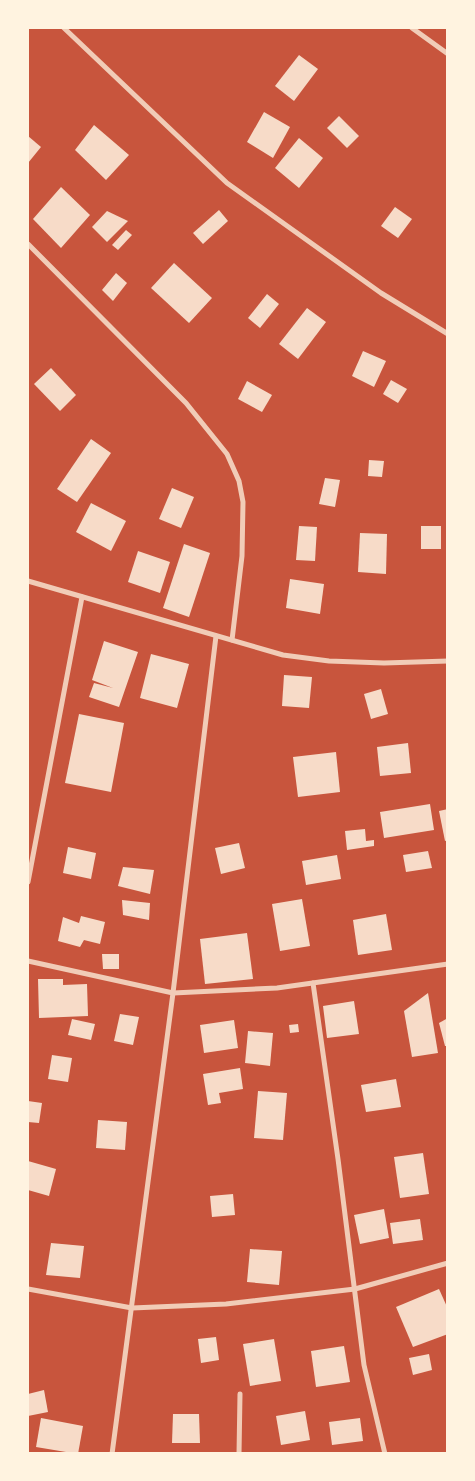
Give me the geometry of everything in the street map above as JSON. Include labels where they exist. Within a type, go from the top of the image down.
[{"type":"street","points":[[64,28],[227,184],[381,293],[448,334]]},
{"type":"street","points":[[412,28],[448,54]]},
{"type":"street","points":[[28,244],[186,403],[227,454],[238,481],[243,502],[242,556],[232,640]]},
{"type":"street","points":[[28,581],[283,655],[329,661],[384,663],[448,661]]},
{"type":"street","points":[[28,882],[82,596]]},
{"type":"street","points":[[112,1454],[173,992],[216,636]]},
{"type":"street","points":[[28,961],[173,992],[277,988],[448,964]]},
{"type":"street","points":[[313,983],[364,1365],[385,1454]]},
{"type":"street","points":[[28,1289],[132,1308],[226,1304],[355,1289],[448,1263]]},
{"type":"street","points":[[239,1454],[240,1394]]},
{"type":"building","points":[[299,55],[318,69],[294,101],[275,86]]},
{"type":"building","points":[[264,112],[290,127],[273,158],[247,142]]},
{"type":"building","points":[[339,116],[359,136],[347,148],[327,128]]},
{"type":"building","points":[[94,125],[129,155],[106,180],[75,150]]},
{"type":"building","points":[[28,136],[41,147],[28,163]]},
{"type":"building","points":[[299,138],[323,158],[299,188],[275,168]]},
{"type":"building","points":[[61,187],[90,215],[61,248],[33,219]]},
{"type":"building","points":[[395,207],[412,219],[398,238],[381,226]]},
{"type":"building","points":[[219,210],[228,221],[203,244],[193,233]]},
{"type":"building","points":[[107,211],[128,221],[107,242],[92,227]]},
{"type":"building","points":[[126,230],[132,235],[118,250],[112,245]]},
{"type":"building","points":[[174,263],[212,298],[189,323],[151,288]]},
{"type":"building","points":[[116,273],[127,283],[113,301],[102,290]]},
{"type":"building","points":[[267,294],[279,304],[260,328],[248,318]]},
{"type":"building","points":[[307,308],[326,322],[298,359],[279,344]]},
{"type":"building","points":[[363,351],[386,361],[374,387],[352,376]]},
{"type":"building","points":[[51,368],[76,395],[60,411],[34,384]]},
{"type":"building","points":[[391,380],[407,389],[398,403],[383,394]]},
{"type":"building","points":[[247,381],[272,395],[262,412],[238,399]]},
{"type":"building","points":[[91,439],[111,453],[77,502],[57,489]]},
{"type":"building","points":[[369,460],[384,461],[382,477],[368,476]]},
{"type":"building","points":[[325,478],[340,480],[335,507],[319,504]]},
{"type":"building","points":[[172,488],[194,497],[181,528],[159,519]]},
{"type":"building","points":[[91,503],[126,521],[111,551],[76,532]]},
{"type":"building","points":[[299,526],[317,527],[315,561],[296,560]]},
{"type":"building","points":[[421,526],[441,526],[441,549],[421,549]]},
{"type":"building","points":[[360,533],[387,534],[386,574],[358,572]]},
{"type":"building","points":[[184,544],[210,553],[189,617],[163,608]]},
{"type":"building","points":[[138,551],[170,562],[160,593],[128,582]]},
{"type":"building","points":[[290,579],[324,584],[320,614],[286,608]]},
{"type":"building","points":[[104,641],[138,652],[119,707],[89,697],[94,683],[113,688],[92,680]]},
{"type":"building","points":[[151,654],[189,664],[177,708],[140,698]]},
{"type":"building","points":[[284,675],[312,677],[309,708],[282,706]]},
{"type":"building","points":[[381,689],[388,714],[371,719],[364,694]]},
{"type":"building","points":[[79,714],[124,723],[111,792],[65,783]]},
{"type":"building","points":[[408,743],[411,773],[380,776],[377,747]]},
{"type":"building","points":[[336,752],[340,792],[298,797],[293,757]]},
{"type":"building","points":[[430,804],[434,830],[384,838],[380,812]]},
{"type":"building","points":[[448,809],[448,840],[445,841],[439,811]]},
{"type":"building","points":[[365,829],[366,841],[374,840],[374,846],[347,850],[345,831]]},
{"type":"building","points":[[239,843],[245,868],[221,874],[215,848]]},
{"type":"building","points":[[68,847],[96,853],[91,879],[63,873]]},
{"type":"building","points":[[428,851],[432,868],[406,872],[403,855]]},
{"type":"building","points":[[337,855],[341,879],[306,885],[302,861]]},
{"type":"building","points":[[123,867],[154,870],[150,894],[118,886]]},
{"type":"building","points":[[302,899],[310,946],[280,951],[272,904]]},
{"type":"building","points":[[122,900],[150,903],[149,920],[123,915]]},
{"type":"building","points":[[386,914],[392,950],[358,955],[353,920]]},
{"type":"building","points":[[81,916],[105,922],[100,944],[84,940],[80,947],[58,941],[63,917],[79,923]]},
{"type":"building","points":[[247,933],[253,979],[205,984],[200,939]]},
{"type":"building","points":[[102,954],[119,954],[119,969],[103,969]]},
{"type":"building","points":[[38,979],[63,979],[63,985],[87,984],[88,1016],[39,1018]]},
{"type":"building","points":[[428,993],[438,1053],[412,1057],[404,1011]]},
{"type":"building","points":[[354,1001],[359,1034],[327,1038],[323,1006]]},
{"type":"building","points":[[120,1014],[139,1017],[133,1045],[114,1041]]},
{"type":"building","points":[[448,1018],[448,1046],[445,1046],[439,1023]]},
{"type":"building","points":[[72,1019],[95,1024],[91,1040],[68,1035]]},
{"type":"building","points":[[234,1020],[238,1048],[204,1053],[200,1025]]},
{"type":"building","points":[[298,1024],[299,1032],[290,1033],[289,1025]]},
{"type":"building","points":[[248,1031],[273,1033],[270,1066],[245,1063]]},
{"type":"building","points":[[52,1055],[72,1058],[68,1082],[48,1079]]},
{"type":"building","points":[[240,1068],[243,1089],[219,1093],[221,1103],[208,1105],[203,1074]]},
{"type":"building","points":[[396,1079],[401,1107],[366,1112],[361,1085]]},
{"type":"building","points":[[258,1091],[287,1093],[283,1140],[254,1138]]},
{"type":"building","points":[[28,1101],[42,1103],[39,1123],[28,1122]]},
{"type":"building","points":[[98,1120],[127,1122],[125,1150],[96,1148]]},
{"type":"building","points":[[423,1153],[429,1194],[400,1198],[394,1157]]},
{"type":"building","points":[[28,1161],[56,1169],[49,1196],[28,1190]]},
{"type":"building","points":[[233,1194],[235,1215],[212,1217],[210,1196]]},
{"type":"building","points":[[384,1209],[389,1238],[360,1244],[354,1215]]},
{"type":"building","points":[[420,1219],[423,1240],[393,1244],[390,1223]]},
{"type":"building","points":[[51,1243],[84,1246],[80,1278],[46,1275]]},
{"type":"building","points":[[250,1249],[282,1251],[279,1285],[247,1282]]},
{"type":"building","points":[[439,1289],[448,1309],[448,1334],[413,1347],[396,1307]]},
{"type":"building","points":[[216,1337],[219,1360],[201,1363],[198,1339]]},
{"type":"building","points":[[274,1339],[281,1381],[250,1386],[243,1344]]},
{"type":"building","points":[[344,1346],[350,1382],[316,1387],[311,1351]]},
{"type":"building","points":[[429,1354],[432,1370],[413,1375],[409,1358]]},
{"type":"building","points":[[44,1390],[48,1412],[28,1416],[28,1394]]},
{"type":"building","points":[[305,1411],[310,1440],[281,1445],[276,1416]]},
{"type":"building","points":[[173,1414],[199,1414],[200,1443],[172,1443]]},
{"type":"building","points":[[41,1418],[83,1426],[78,1454],[36,1447]]},
{"type":"building","points":[[360,1418],[363,1441],[332,1445],[329,1422]]}]
